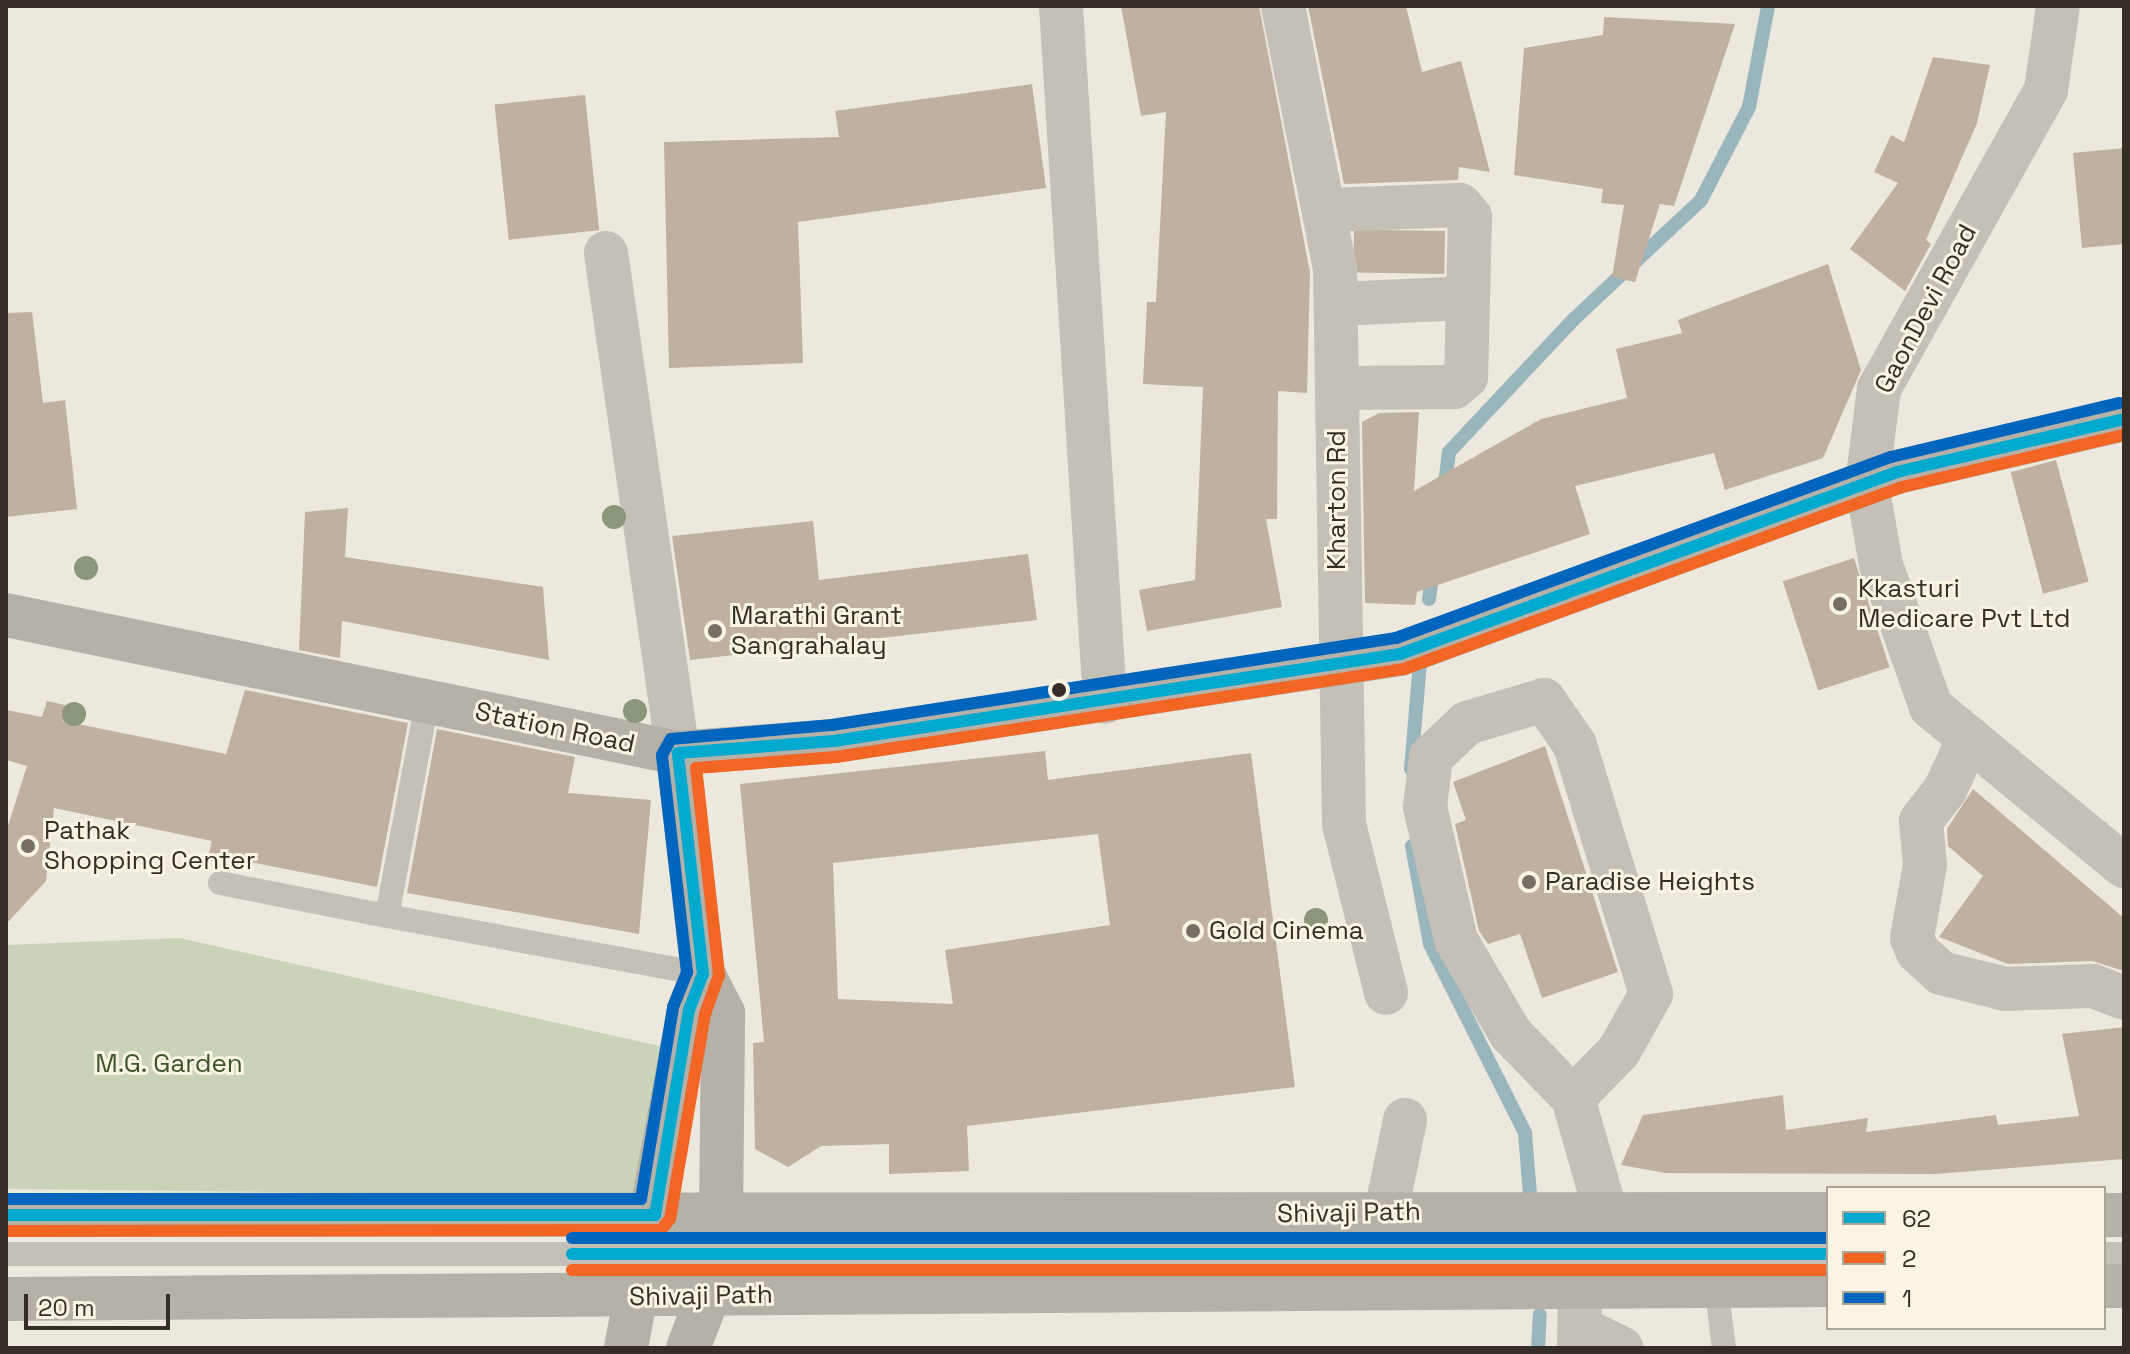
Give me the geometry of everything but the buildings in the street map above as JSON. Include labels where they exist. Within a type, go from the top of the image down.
[{"type":"main road","name":"Station Road","points":[[6,615],[678,753],[834,741],[1105,702],[1400,654],[1867,484],[2124,419]]},
{"type":"main road","points":[[678,753],[703,974],[723,1013],[721,1217],[708,1297],[688,1348]]},
{"type":"main road","points":[[626,1348],[655,1215],[689,1010],[703,974]]},
{"type":"main road","name":"Shivaji Path","points":[[6,1215],[1826,1214]]},
{"type":"main road","name":"Shivaji Path","points":[[6,1299],[708,1297],[1580,1284],[1826,1285]]},
{"type":"street","points":[[1061,6],[1105,702]]},
{"type":"street","name":"Kharton Rd","points":[[1283,6],[1329,210],[1337,304],[1337,665],[1344,824],[1386,993]]},
{"type":"street","name":"GaonDevi Road","points":[[2058,6],[2046,90],[1879,389],[1867,484],[1881,565],[1931,707],[2124,866]]},
{"type":"street","points":[[1329,210],[1460,205],[1470,217],[1466,377],[1454,387],[1337,388]]},
{"type":"street","points":[[606,253],[678,753]]},
{"type":"street","points":[[1337,304],[1467,298]]},
{"type":"street","points":[[1573,1098],[1619,1051],[1651,994],[1575,745],[1544,700],[1467,723],[1431,757],[1425,807],[1456,940],[1511,1034],[1573,1098],[1606,1213]]},
{"type":"street","points":[[1969,738],[1921,821],[1925,865],[1912,938],[1918,952],[1941,973],[2005,989],[2093,986],[2124,998]]},
{"type":"street","points":[[1386,1212],[1405,1120]]},
{"type":"street","points":[[1580,1284],[1579,1338],[1621,1348]]},
{"type":"lane","points":[[387,916],[427,702]]},
{"type":"lane","points":[[220,883],[703,974]]},
{"type":"lane","points":[[6,1254],[1826,1254]]},
{"type":"lane","points":[[1716,1285],[1724,1348]]},
{"type":"green space","name":"M.G. Garden","points":[[180,938],[668,1048],[636,1196],[6,1189],[6,945]]},
{"type":"waterway","points":[[1444,492],[1449,452],[1574,319],[1701,200],[1749,107],[1768,6]]},
{"type":"waterway","points":[[1429,599],[1433,572]]},
{"type":"waterway","points":[[1411,769],[1420,662]]},
{"type":"waterway","points":[[1412,846],[1430,944],[1525,1133],[1535,1257]]},
{"type":"waterway","points":[[1538,1348],[1540,1315]]},
{"type":"transit line","name":"1","points":[[6,1199],[641,1199],[673,1007],[687,972],[662,755],[671,739],[832,725],[1396,638],[1891,457],[2120,403]]},
{"type":"transit line","name":"62","points":[[6,1215],[655,1215],[689,1010],[703,974],[678,753],[834,741],[1400,654],[1897,472],[2124,419]]},
{"type":"transit line","name":"2","points":[[6,1231],[661,1230],[670,1219],[705,1014],[719,975],[696,768],[836,757],[1404,669],[1902,487],[2124,435]]},
{"type":"transit line","name":"1","points":[[572,1238],[1826,1238]]},
{"type":"transit line","name":"62","points":[[572,1254],[1826,1254]]},
{"type":"transit line","name":"2","points":[[572,1270],[1826,1270]]},
{"type":"place","name":"Kkasturi Medicare Pvt Ltd","points":[[1840,604]]},
{"type":"place","name":"Marathi Grant Sangrahalay","points":[[715,631]]},
{"type":"place","name":"Pathak Shopping Center","points":[[28,846]]},
{"type":"place","name":"Paradise Heights","points":[[1529,882]]},
{"type":"place","name":"Gold Cinema","points":[[1193,931]]}]
